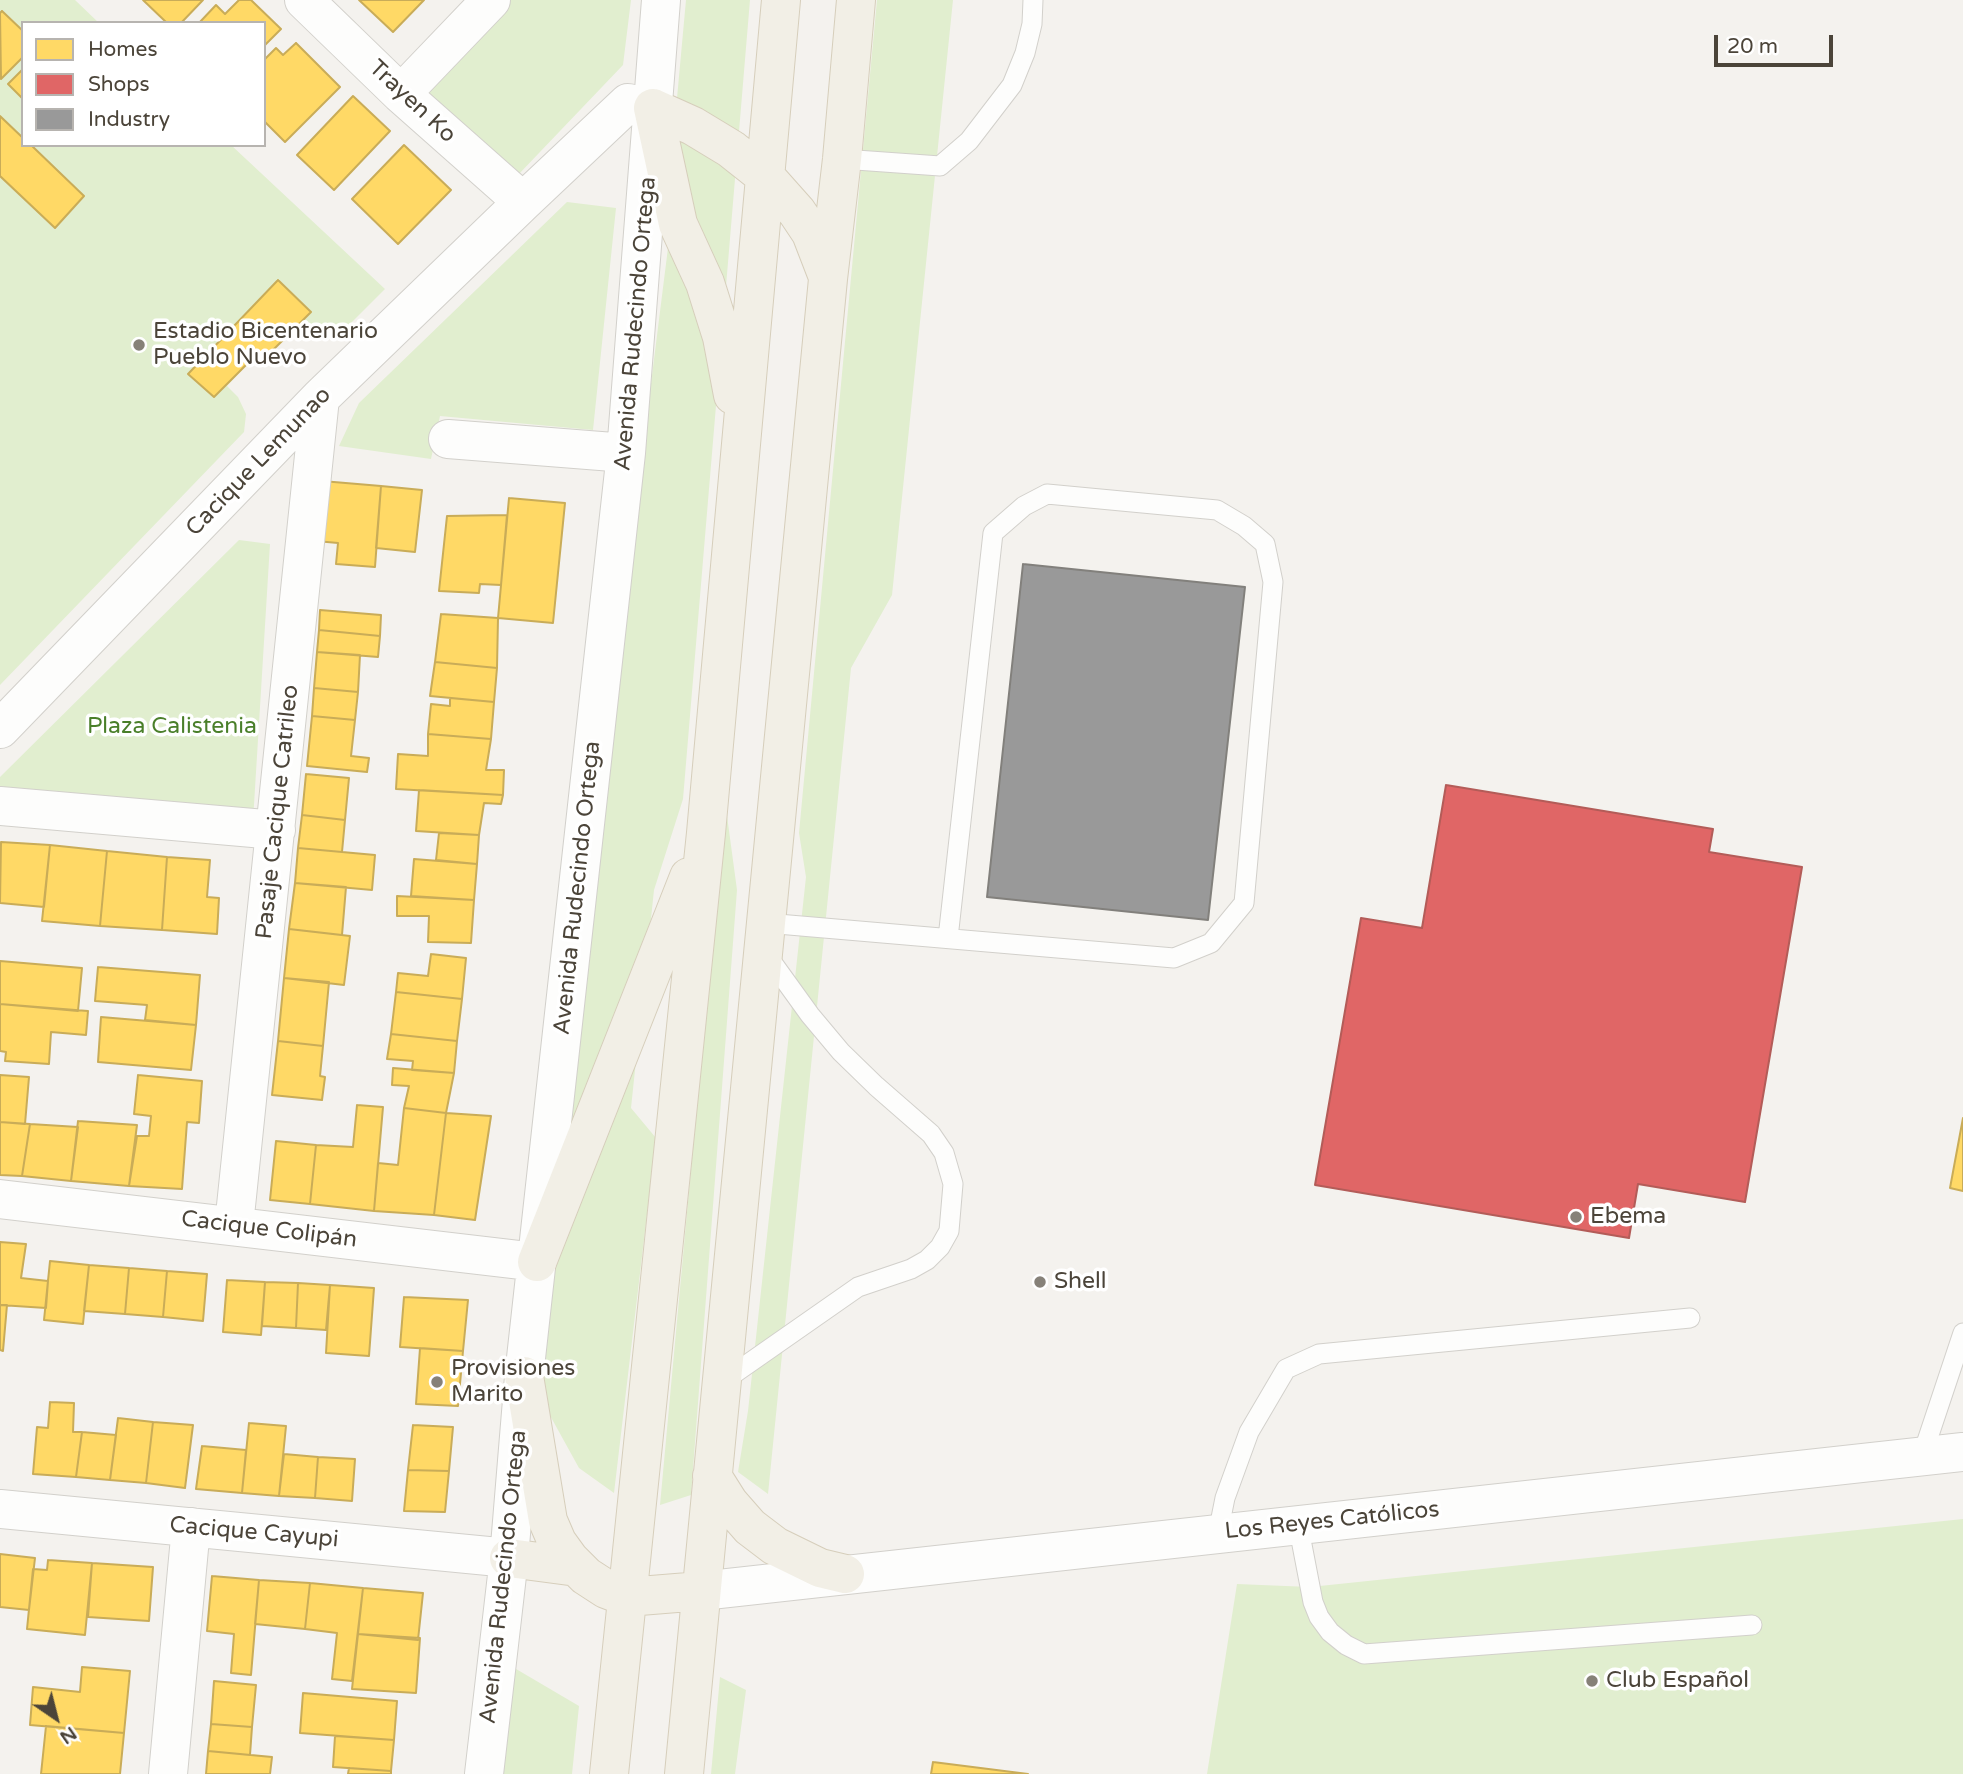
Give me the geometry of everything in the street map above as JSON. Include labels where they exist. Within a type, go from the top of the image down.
[{"type":"main road","points":[[610,1774],[706,833],[781,0]]},
{"type":"main road","points":[[684,1774],[856,0]]},
{"type":"main road","points":[[653,108],[693,126],[731,149],[765,176],[797,212],[811,233],[828,279]]},
{"type":"main road","points":[[653,108],[678,224],[705,284],[722,337],[740,453]]},
{"type":"main road","points":[[537,1262],[706,833]]},
{"type":"main road","points":[[524,1376],[548,1521],[557,1542],[577,1567],[606,1589],[627,1597],[701,1591]]},
{"type":"main road","points":[[712,1476],[729,1503],[750,1527],[775,1546],[820,1568],[845,1574]]},
{"type":"main road","points":[[509,1558],[577,1567]]},
{"type":"main road","points":[[618,1684],[634,1645],[646,1628],[661,1612],[701,1591]]},
{"type":"street","name":"Trayen Ko","points":[[304,0],[401,94],[523,202]]},
{"type":"street","points":[[401,94],[491,0]]},
{"type":"street","name":"Avenida Rudecindo Ortega","points":[[484,1774],[509,1558],[524,1376],[626,453],[661,0]]},
{"type":"street","name":"Cacique Lemunao","points":[[0,729],[320,398],[523,202],[628,103],[653,108]]},
{"type":"street","name":"Pasaje Cacique Catrileo","points":[[234,1226],[320,398]]},
{"type":"street","points":[[448,439],[626,453]]},
{"type":"street","points":[[0,806],[276,830]]},
{"type":"street","name":"Cacique Colipán","points":[[0,1199],[537,1262]]},
{"type":"street","name":"Los Reyes Católicos","points":[[701,1591],[1963,1452]]},
{"type":"street","name":"Cacique Cayupi","points":[[0,1509],[509,1558]]},
{"type":"street","points":[[169,1774],[191,1527]]},
{"type":"lane","points":[[842,159],[940,166],[969,141],[1012,85],[1025,53],[1032,24],[1033,0]]},
{"type":"lane","points":[[721,1382],[858,1287],[911,1269],[926,1260],[940,1247],[949,1231],[953,1184],[950,1168],[938,1144],[931,1134],[841,1052],[802,1004],[764,937],[948,938],[1174,958],[1211,943],[1244,903],[1273,582],[1265,544],[1244,526],[1217,510],[1047,494],[1024,506],[993,533],[948,938]]},
{"type":"lane","points":[[1218,1533],[1225,1498],[1248,1432],[1286,1369],[1319,1354],[1690,1318]]},
{"type":"lane","points":[[1922,1456],[1963,1333]]},
{"type":"lane","points":[[1298,1524],[1312,1602],[1319,1616],[1330,1632],[1346,1645],[1364,1654],[1752,1625]]},
{"type":"green space","name":"Estadio Bicentenario Pueblo Nuevo","points":[[0,0],[75,0],[97,21],[21,21],[21,147],[233,147],[385,289],[350,324],[333,334],[315,334],[301,320],[262,361],[255,356],[227,386],[238,397],[246,414],[244,432],[0,685]]},
{"type":"green space","points":[[506,0],[631,0],[623,65],[518,175],[423,88]]},
{"type":"green space","points":[[686,0],[750,0],[683,799],[654,890],[631,1108],[656,1138],[614,1493],[579,1468],[542,1401],[552,1264],[642,455],[673,208],[676,109]]},
{"type":"green space","points":[[877,0],[953,0],[892,595],[851,668],[768,1494],[738,1472],[748,1411],[806,877],[799,833]]},
{"type":"green space","points":[[567,202],[616,208],[593,430],[440,416],[431,459],[339,446],[359,403]]},
{"type":"green space","name":"Plaza Calistenia","points":[[239,540],[270,544],[253,821],[0,797],[0,777]]},
{"type":"green space","points":[[725,801],[737,890],[691,1495],[660,1505]]},
{"type":"green space","name":"Club Español","points":[[1963,1519],[1963,1774],[1207,1774],[1237,1584],[1310,1587]]},
{"type":"green space","points":[[511,1666],[579,1706],[572,1774],[498,1774]]},
{"type":"green space","points":[[720,1677],[746,1690],[735,1774],[711,1774]]},
{"type":"building: Homes","points":[[143,0],[203,0],[183,21],[165,21]]},
{"type":"building: Homes","points":[[239,0],[251,0],[281,29],[266,44],[266,21],[201,21],[216,5],[225,14]]},
{"type":"building: Homes","points":[[359,0],[424,0],[393,32]]},
{"type":"building: Homes","points":[[2,11],[21,29],[21,59],[1,79]]},
{"type":"building: Homes","points":[[296,43],[340,87],[285,142],[266,123],[266,58],[276,48],[283,55]]},
{"type":"building: Homes","points":[[21,71],[21,97],[8,84]]},
{"type":"building: Homes","points":[[353,96],[390,131],[334,190],[297,155]]},
{"type":"building: Homes","points":[[0,116],[21,136],[21,147],[33,147],[84,196],[55,228],[0,176]]},
{"type":"building: Homes","points":[[404,145],[451,190],[398,244],[352,199]]},
{"type":"building: Homes","points":[[278,280],[311,312],[262,361],[255,356],[214,397],[188,374]]},
{"type":"building: Homes","points":[[322,481],[381,486],[375,567],[336,564],[338,543],[316,541]]},
{"type":"building: Homes","points":[[381,486],[422,490],[415,552],[376,548]]},
{"type":"building: Homes","points":[[509,498],[565,503],[553,623],[498,618]]},
{"type":"building: Homes","points":[[507,515],[501,585],[480,584],[479,593],[439,591],[447,516]]},
{"type":"building: Homes","points":[[320,610],[381,615],[380,636],[319,630]]},
{"type":"building: Homes","points":[[441,614],[498,618],[497,668],[435,662]]},
{"type":"building: Homes","points":[[319,630],[380,636],[378,657],[317,652]]},
{"type":"building: Homes","points":[[317,652],[360,655],[358,692],[314,688]]},
{"type":"building: Homes","points":[[435,662],[497,668],[494,702],[430,696]]},
{"type":"building: Homes","points":[[314,688],[358,692],[355,720],[312,716]]},
{"type":"building: Homes","points":[[450,698],[494,702],[491,739],[428,734],[431,704],[450,706]]},
{"type":"building: Homes","points":[[312,716],[355,720],[351,756],[369,758],[367,772],[307,766]]},
{"type":"building: Homes","points":[[428,734],[491,739],[486,770],[504,770],[503,795],[396,789],[398,754],[428,756]]},
{"type":"building: Homes","points":[[306,774],[349,778],[345,820],[302,815]]},
{"type":"building: Homes","points":[[419,790],[503,795],[501,804],[484,803],[479,835],[416,831]]},
{"type":"building: Homes","points":[[302,815],[345,820],[342,852],[298,848]]},
{"type":"building: Homes","points":[[439,833],[479,835],[477,864],[436,860]]},
{"type":"building: Homes","points":[[1,842],[50,845],[44,907],[0,903]]},
{"type":"building: Homes","points":[[50,845],[107,851],[100,926],[42,921]]},
{"type":"building: Homes","points":[[298,848],[375,855],[372,890],[295,883]]},
{"type":"building: Homes","points":[[107,851],[167,857],[162,930],[100,926]]},
{"type":"building: Homes","points":[[167,857],[210,860],[207,897],[219,898],[217,934],[162,930]]},
{"type":"building: Homes","points":[[414,859],[477,864],[474,900],[411,896]]},
{"type":"building: Homes","points":[[295,883],[346,887],[342,935],[289,929]]},
{"type":"building: Homes","points":[[397,896],[474,900],[471,943],[428,942],[429,916],[397,916]]},
{"type":"building: Homes","points":[[289,929],[350,936],[344,985],[284,978]]},
{"type":"building: Homes","points":[[431,954],[466,958],[462,999],[396,992],[398,973],[428,976]]},
{"type":"building: Homes","points":[[0,961],[82,968],[78,1011],[0,1004]]},
{"type":"building: Homes","points":[[98,967],[200,975],[196,1025],[145,1020],[147,1005],[95,1001]]},
{"type":"building: Homes","points":[[284,978],[329,982],[323,1046],[278,1041]]},
{"type":"building: Homes","points":[[396,992],[462,999],[457,1041],[391,1034]]},
{"type":"building: Homes","points":[[0,1004],[88,1011],[86,1035],[51,1032],[49,1064],[5,1061],[6,1052],[0,1051]]},
{"type":"building: Homes","points":[[101,1017],[196,1025],[191,1070],[98,1062]]},
{"type":"building: Homes","points":[[391,1034],[457,1041],[454,1073],[412,1070],[413,1061],[387,1059]]},
{"type":"building: Homes","points":[[278,1041],[323,1046],[320,1076],[325,1077],[322,1100],[272,1095]]},
{"type":"building: Homes","points":[[393,1068],[454,1073],[446,1113],[404,1108],[409,1086],[392,1085]]},
{"type":"building: Homes","points":[[0,1075],[29,1077],[25,1124],[0,1122]]},
{"type":"building: Homes","points":[[138,1075],[202,1081],[199,1123],[187,1122],[182,1189],[129,1186],[137,1136],[149,1136],[151,1116],[134,1114]]},
{"type":"building: Homes","points":[[357,1105],[383,1107],[374,1211],[310,1204],[316,1145],[353,1147]]},
{"type":"building: Homes","points":[[404,1108],[446,1113],[434,1215],[374,1211],[378,1163],[398,1165]]},
{"type":"building: Homes","points":[[446,1113],[491,1116],[475,1220],[434,1215]]},
{"type":"building: Homes","points":[[1963,1118],[1963,1191],[1950,1188]]},
{"type":"building: Homes","points":[[78,1121],[137,1125],[129,1186],[71,1181]]},
{"type":"building: Homes","points":[[0,1122],[30,1124],[22,1176],[0,1175]]},
{"type":"building: Homes","points":[[30,1124],[78,1127],[71,1181],[22,1176]]},
{"type":"building: Homes","points":[[276,1141],[316,1145],[310,1204],[270,1200]]},
{"type":"building: Homes","points":[[0,1242],[26,1244],[21,1278],[48,1281],[46,1308],[0,1305]]},
{"type":"building: Homes","points":[[50,1261],[89,1265],[83,1324],[44,1320]]},
{"type":"building: Homes","points":[[89,1265],[129,1268],[125,1314],[84,1311]]},
{"type":"building: Homes","points":[[129,1268],[167,1271],[163,1317],[125,1314]]},
{"type":"building: Homes","points":[[167,1271],[207,1274],[203,1321],[163,1317]]},
{"type":"building: Homes","points":[[227,1280],[265,1282],[261,1335],[223,1332]]},
{"type":"building: Homes","points":[[265,1282],[298,1283],[296,1328],[262,1326]]},
{"type":"building: Homes","points":[[298,1283],[330,1285],[326,1330],[296,1328]]},
{"type":"building: Homes","points":[[330,1285],[374,1288],[369,1356],[326,1353]]},
{"type":"building: Homes","points":[[404,1297],[468,1300],[463,1351],[400,1347]]},
{"type":"building: Homes","points":[[0,1305],[7,1305],[3,1351],[0,1350]]},
{"type":"building: Homes","points":[[420,1348],[463,1351],[458,1406],[416,1404]]},
{"type":"building: Homes","points":[[50,1402],[74,1403],[73,1432],[82,1432],[76,1477],[33,1474],[37,1427],[48,1428]]},
{"type":"building: Homes","points":[[118,1418],[153,1422],[146,1483],[110,1480]]},
{"type":"building: Homes","points":[[153,1422],[193,1425],[185,1488],[146,1483]]},
{"type":"building: Homes","points":[[249,1423],[286,1426],[279,1496],[242,1493]]},
{"type":"building: Homes","points":[[413,1425],[453,1427],[449,1471],[408,1470]]},
{"type":"building: Homes","points":[[82,1432],[116,1435],[110,1480],[76,1477]]},
{"type":"building: Homes","points":[[202,1446],[246,1450],[242,1493],[196,1489]]},
{"type":"building: Homes","points":[[284,1454],[318,1457],[315,1498],[279,1496]]},
{"type":"building: Homes","points":[[318,1457],[355,1459],[352,1501],[315,1498]]},
{"type":"building: Homes","points":[[408,1470],[449,1471],[445,1512],[404,1511]]},
{"type":"building: Homes","points":[[0,1554],[35,1558],[29,1610],[0,1607]]},
{"type":"building: Homes","points":[[48,1560],[92,1563],[85,1635],[27,1629],[33,1569],[47,1570]]},
{"type":"building: Homes","points":[[92,1563],[153,1567],[149,1621],[88,1617]]},
{"type":"building: Homes","points":[[212,1576],[259,1580],[251,1675],[231,1673],[234,1634],[207,1631]]},
{"type":"building: Homes","points":[[259,1580],[310,1583],[305,1629],[255,1624]]},
{"type":"building: Homes","points":[[310,1583],[363,1588],[352,1681],[332,1679],[337,1633],[305,1629]]},
{"type":"building: Homes","points":[[363,1588],[423,1593],[418,1640],[358,1634]]},
{"type":"building: Homes","points":[[358,1634],[420,1638],[416,1693],[352,1689]]},
{"type":"building: Homes","points":[[82,1667],[130,1671],[124,1733],[30,1725],[33,1687],[80,1692]]},
{"type":"building: Homes","points":[[214,1681],[256,1685],[252,1727],[211,1724]]},
{"type":"building: Homes","points":[[303,1693],[397,1701],[394,1740],[300,1733]]},
{"type":"building: Homes","points":[[211,1724],[252,1727],[250,1755],[208,1751]]},
{"type":"building: Homes","points":[[46,1726],[124,1733],[120,1774],[41,1774]]},
{"type":"building: Homes","points":[[335,1736],[394,1740],[391,1771],[333,1767]]},
{"type":"building: Homes","points":[[208,1751],[272,1757],[270,1774],[206,1774]]},
{"type":"building: Homes","points":[[933,1762],[1028,1774],[931,1774]]},
{"type":"building: Homes","points":[[349,1768],[391,1771],[391,1774],[348,1774]]},
{"type":"building: Shops","points":[[1446,785],[1713,829],[1709,852],[1802,867],[1745,1202],[1638,1184],[1629,1238],[1315,1185],[1361,918],[1422,928]]},
{"type":"building: Industry","points":[[1023,564],[1245,587],[1208,920],[987,897]]},
{"type":"place","name":"Estadio Bicentenario Pueblo Nuevo","points":[[139,345]]},
{"type":"place","name":"Ebema","points":[[1576,1217]]},
{"type":"place","name":"Shell","points":[[1040,1282]]},
{"type":"place","name":"Provisiones Marito","points":[[437,1382]]},
{"type":"place","name":"Club Español","points":[[1592,1681]]}]
